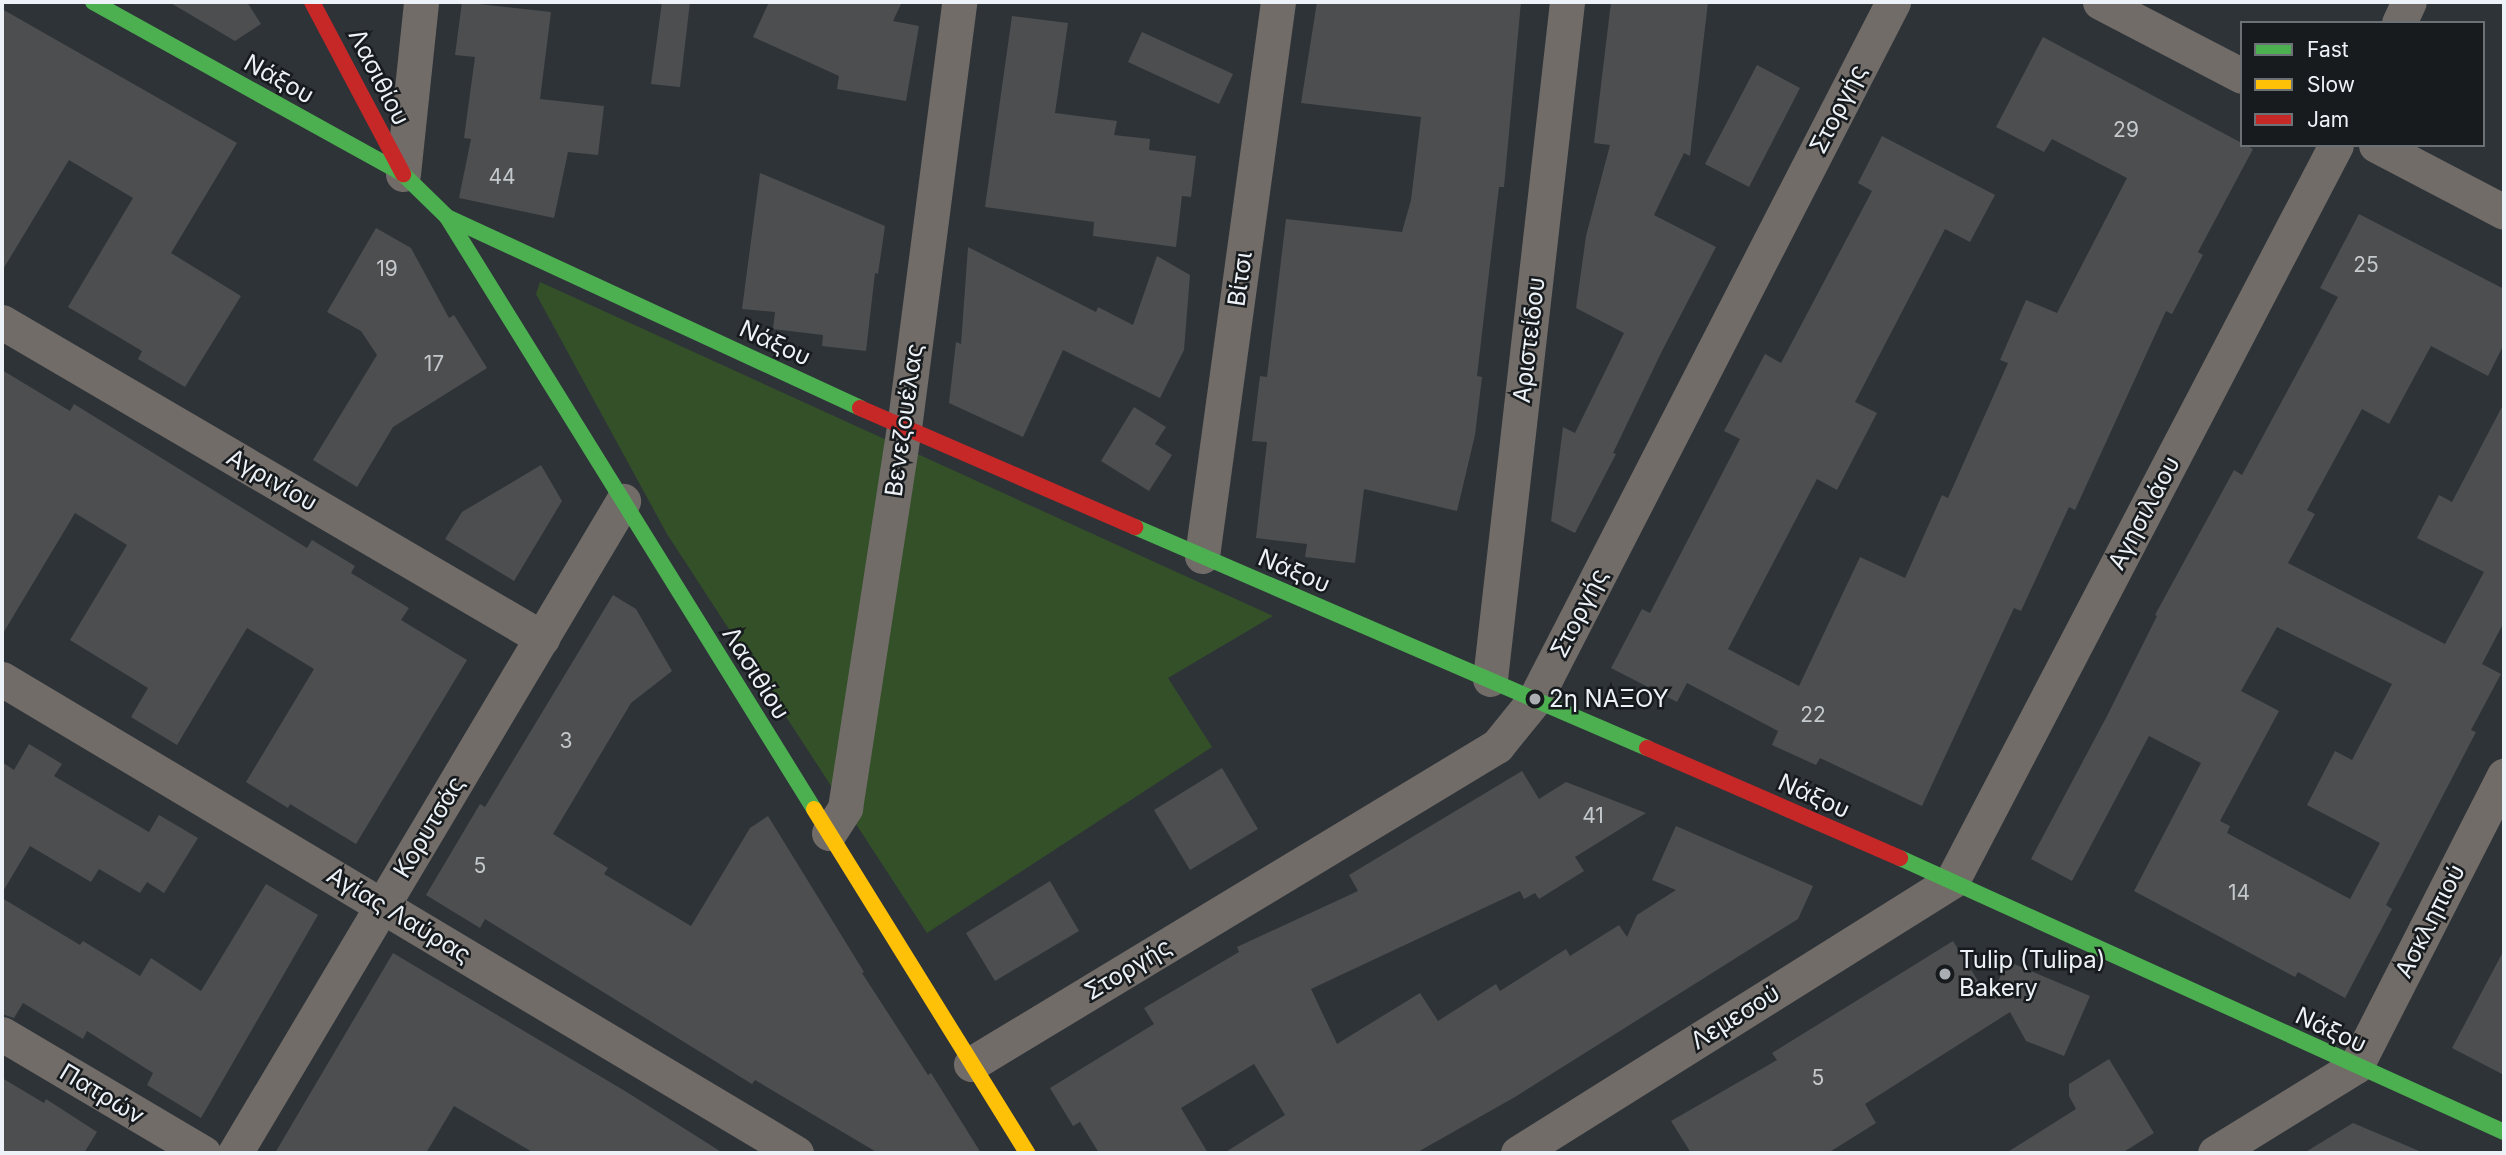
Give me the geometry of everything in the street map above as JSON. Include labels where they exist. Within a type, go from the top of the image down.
[{"type":"street","name":"Νάξου","points":[[93,2],[403,174],[447,218],[904,428],[1490,679],[1952,881],[2504,1132]]},
{"type":"street","name":"Λασιθίου","points":[[312,2],[403,174]]},
{"type":"street","points":[[403,174],[421,2]]},
{"type":"street","name":"Βενεζουέλας","points":[[829,833],[845,808],[904,428],[959,2]]},
{"type":"street","name":"Βίτσι","points":[[1202,556],[1278,2]]},
{"type":"street","name":"Αριστείδου","points":[[1490,679],[1567,2]]},
{"type":"street","name":"Στοργής","points":[[971,1064],[1497,746],[1535,699],[1893,2]]},
{"type":"street","points":[[2100,2],[2240,75]]},
{"type":"street","points":[[2400,21],[2409,2]]},
{"type":"street","name":"Αγησιλάου","points":[[1952,881],[2335,147]]},
{"type":"street","points":[[2380,147],[2504,212]]},
{"type":"street","name":"Λασιθίου","points":[[447,218],[1027,1153]]},
{"type":"street","name":"Αγρινίου","points":[[2,322],[542,638]]},
{"type":"street","name":"Κορυτσάς","points":[[235,1153],[623,501]]},
{"type":"street","name":"Αγίας Λαύρας","points":[[2,679],[796,1153]]},
{"type":"street","name":"Ασκληπιού","points":[[2356,1066],[2504,776]]},
{"type":"street","name":"Λεμεσού","points":[[1518,1153],[1952,881]]},
{"type":"street","name":"Πατρών","points":[[2,1034],[203,1153]]},
{"type":"street","points":[[2215,1153],[2356,1066]]},
{"type":"green space","points":[[540,282],[1273,616],[1168,678],[1212,747],[927,933],[667,534],[536,294]]},
{"type":"building","points":[[169,2],[247,2],[261,24],[235,41]]},
{"type":"building","points":[[462,2],[551,12],[540,99],[604,106],[598,155],[568,152],[554,218],[459,198],[471,139],[464,138],[475,57],[455,55]]},
{"type":"building","points":[[662,2],[690,2],[680,87],[651,84]]},
{"type":"building","points":[[769,2],[902,2],[893,21],[919,26],[906,101],[837,89],[839,76],[753,37]]},
{"type":"building","points":[[1317,2],[1521,2],[1504,187],[1499,187],[1477,376],[1482,377],[1475,435],[1457,511],[1364,489],[1355,563],[1305,557],[1307,544],[1256,538],[1267,442],[1252,441],[1260,376],[1267,377],[1286,219],[1402,232],[1411,200],[1421,117],[1301,103]]},
{"type":"building","points":[[1611,2],[1708,2],[1690,156],[1684,153],[1654,215],[1716,247],[1662,351],[1613,453],[1616,454],[1575,533],[1551,521],[1563,427],[1575,433],[1624,333],[1576,308],[1586,236],[1610,145],[1594,143]]},
{"type":"building","points":[[2,9],[237,143],[171,253],[241,296],[185,387],[138,359],[142,351],[68,307],[133,198],[69,160],[2,271]]},
{"type":"building","points":[[1012,16],[1068,23],[1055,113],[1117,121],[1114,135],[1150,139],[1149,150],[1196,156],[1191,197],[1182,196],[1176,247],[1093,236],[1094,222],[985,207]]},
{"type":"building","points":[[1142,32],[1233,74],[1219,104],[1128,62]]},
{"type":"building","points":[[2043,37],[2240,142],[2240,147],[2253,149],[2198,252],[2203,255],[2172,314],[2166,311],[2075,510],[2069,507],[2021,611],[2014,608],[1922,806],[1820,758],[1816,765],[1772,745],[1778,731],[1687,683],[1677,702],[1611,668],[1642,609],[1650,613],[1740,439],[1724,431],[1765,354],[1781,363],[1872,191],[1858,183],[1882,136],[1995,195],[1970,242],[1945,229],[1855,402],[1877,413],[1837,490],[1817,479],[1728,649],[1799,686],[1860,557],[1905,578],[1942,495],[1948,498],[2008,363],[2000,360],[2026,300],[2057,313],[2127,178],[2052,139],[2044,152],[1996,127]]},
{"type":"building","points":[[1757,65],[1800,88],[1749,187],[1705,164]]},
{"type":"building","points":[[760,173],[885,226],[878,274],[875,273],[866,351],[822,346],[823,335],[773,329],[775,312],[742,309]]},
{"type":"building","points":[[2359,214],[2504,289],[2504,344],[2488,376],[2431,346],[2389,424],[2362,409],[2307,510],[2315,514],[2288,563],[2445,644],[2484,572],[2417,538],[2439,495],[2452,502],[2504,403],[2504,622],[2482,664],[2501,674],[2471,730],[2476,732],[2386,905],[2392,909],[2345,998],[2298,972],[2295,977],[2134,891],[2201,763],[2149,736],[2072,881],[2031,859],[2108,714],[2157,616],[2155,615],[2234,470],[2242,475],[2338,297],[2320,288]],"holes":[[[2277,627],[2392,684],[2352,760],[2335,751],[2307,805],[2380,843],[2350,899],[2227,833],[2230,826],[2220,821],[2279,711],[2241,691]]]},
{"type":"building","points":[[376,228],[411,248],[449,318],[454,315],[487,368],[393,427],[357,487],[313,460],[377,355],[361,331],[327,312]]},
{"type":"building","points":[[968,247],[1096,312],[1098,307],[1133,325],[1157,256],[1190,275],[1184,350],[1160,398],[1063,350],[1023,437],[949,403],[956,342],[961,344]]},
{"type":"building","points":[[2,370],[70,411],[74,404],[307,548],[312,540],[355,566],[351,573],[409,608],[401,620],[467,660],[356,844],[290,804],[288,808],[246,782],[314,669],[247,628],[177,745],[131,717],[148,688],[70,640],[127,545],[75,513],[2,635]]},
{"type":"building","points":[[1134,407],[1166,427],[1155,444],[1172,455],[1149,491],[1101,461]]},
{"type":"building","points":[[541,465],[562,501],[514,581],[445,539],[462,512]]},
{"type":"building","points":[[613,595],[636,609],[672,671],[631,703],[553,834],[608,868],[604,874],[691,926],[750,828],[768,816],[864,972],[862,973],[928,1075],[931,1073],[981,1153],[878,1153],[755,1080],[752,1084],[485,919],[480,928],[426,895],[480,804],[485,807]]},
{"type":"building","points":[[29,744],[62,764],[54,776],[149,832],[159,815],[198,838],[164,893],[147,882],[140,893],[99,869],[91,882],[30,846],[2,893],[2,762],[14,770]]},
{"type":"building","points":[[1222,768],[1258,829],[1190,870],[1154,810]]},
{"type":"building","points":[[1522,771],[1539,799],[1566,782],[1646,813],[1575,857],[1584,871],[1539,899],[1535,893],[1524,899],[1520,891],[1311,989],[1337,1044],[1420,993],[1438,1021],[1496,984],[1500,991],[1566,949],[1570,956],[1619,925],[1627,937],[1637,915],[1676,890],[1652,880],[1676,826],[1813,886],[1798,919],[1515,1097],[1416,1153],[1224,1153],[1285,1115],[1254,1064],[1181,1108],[1208,1153],[1099,1153],[1080,1122],[1073,1126],[1050,1088],[1154,1024],[1144,1008],[1239,952],[1237,947],[1358,891],[1349,875]]},
{"type":"building","points":[[1050,881],[1079,931],[995,981],[966,933]]},
{"type":"building","points":[[266,884],[318,915],[201,1118],[147,1085],[153,1073],[87,1031],[83,1039],[23,1003],[14,1018],[2,1014],[2,898],[80,945],[83,941],[140,976],[151,958],[201,991]]},
{"type":"building","points":[[1953,941],[1990,1000],[2007,961],[2090,996],[2064,1056],[2026,1041],[2010,1012],[1865,1104],[1876,1123],[1828,1153],[1691,1153],[1671,1121],[1777,1060],[1772,1053]]},
{"type":"building","points":[[2504,950],[2504,1075],[2452,1048]]},
{"type":"building","points":[[393,953],[625,1091],[723,1153],[534,1153],[454,1106],[426,1153],[275,1153]]},
{"type":"building","points":[[2109,1059],[2154,1133],[2122,1153],[2006,1153],[2076,1109],[2069,1096],[2069,1084]]},
{"type":"building","points":[[2,1078],[44,1103],[46,1099],[97,1132],[84,1153],[2,1153]]},
{"type":"building","points":[[2353,1123],[2424,1153],[2304,1153]]},
{"type":"traffic: fast","points":[[93,2],[403,174],[447,217],[860,408]]},
{"type":"traffic: fast","points":[[447,217],[814,809]]},
{"type":"traffic: fast","points":[[1135,527],[1647,748]]},
{"type":"traffic: fast","points":[[1900,858],[2504,1132]]},
{"type":"traffic: slow","points":[[814,809],[1027,1153]]},
{"type":"traffic: jam","points":[[312,2],[403,174]]},
{"type":"traffic: jam","points":[[860,408],[1135,527]]},
{"type":"traffic: jam","points":[[1647,748],[1900,858]]},
{"type":"place","name":"2η ΝΑΞΟΥ","points":[[1535,699]]},
{"type":"place","name":"Tulip (Tulipa) Bakery","points":[[1945,974]]}]
